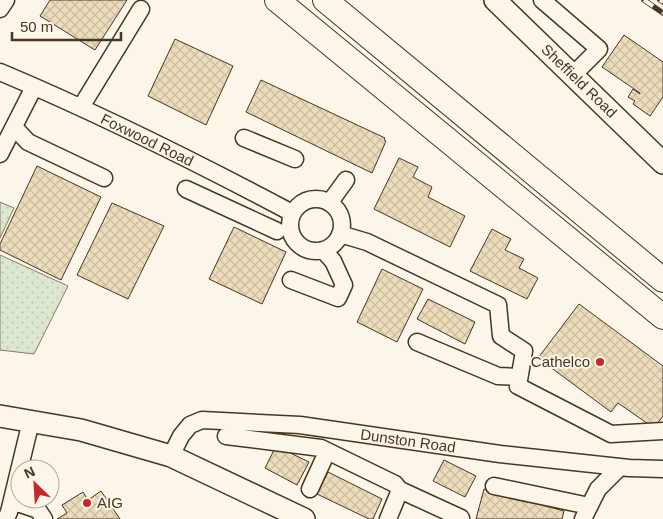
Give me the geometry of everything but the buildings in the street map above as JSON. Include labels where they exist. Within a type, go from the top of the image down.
[{"type":"highway","points":[[277,0],[663,317]]},
{"type":"highway","points":[[325,0],[663,280]]},
{"type":"main road","name":"Sheffield Road","points":[[495,0],[663,162]]},
{"type":"main road","points":[[0,416],[81,430],[172,456],[302,518]]},
{"type":"street","points":[[0,9],[6,0]]},
{"type":"street","points":[[542,0],[599,50],[573,75]]},
{"type":"street","points":[[80,107],[141,8]]},
{"type":"street","name":"Foxwood Road","points":[[0,72],[80,107],[217,173],[292,213]]},
{"type":"street","points":[[0,154],[34,87]]},
{"type":"street","points":[[14,127],[28,142],[104,178]]},
{"type":"street","points":[[244,138],[295,159]]},
{"type":"street","points":[[205,198],[217,173]]},
{"type":"street","points":[[330,202],[346,180]]},
{"type":"street","points":[[186,189],[277,231]]},
{"type":"street","points":[[313,198],[330,202],[337,208],[341,216],[340,234],[330,247],[314,251],[306,249],[298,245],[293,238],[289,221],[292,213],[304,200],[313,198]]},
{"type":"street","points":[[340,234],[367,242],[498,305],[501,336],[524,351],[518,381]]},
{"type":"street","points":[[291,280],[338,298],[344,285],[333,261],[323,250]]},
{"type":"street","points":[[417,342],[498,376],[518,381],[611,434],[663,431]]},
{"type":"street","name":"Dunston Road","points":[[172,456],[181,436],[190,425],[202,420],[300,425],[500,454],[620,467],[663,469]]},
{"type":"street","points":[[22,459],[32,421]]},
{"type":"street","points":[[226,436],[321,448],[395,484],[400,490],[461,518]]},
{"type":"street","points":[[310,489],[328,452]]},
{"type":"street","points":[[494,486],[586,512],[598,489],[620,467]]},
{"type":"street","points":[[388,519],[400,490]]},
{"type":"street","points":[[6,519],[10,507]]},
{"type":"street","points":[[35,509],[44,519]]},
{"type":"green space","points":[[0,202],[14,208],[0,238]]},
{"type":"green space","points":[[0,255],[68,286],[34,354],[0,350]]},
{"type":"railway","points":[[644,0],[663,13]]},
{"type":"place","name":"Cathelco","points":[[600,362]]},
{"type":"place","name":"AIG","points":[[87,503]]}]
